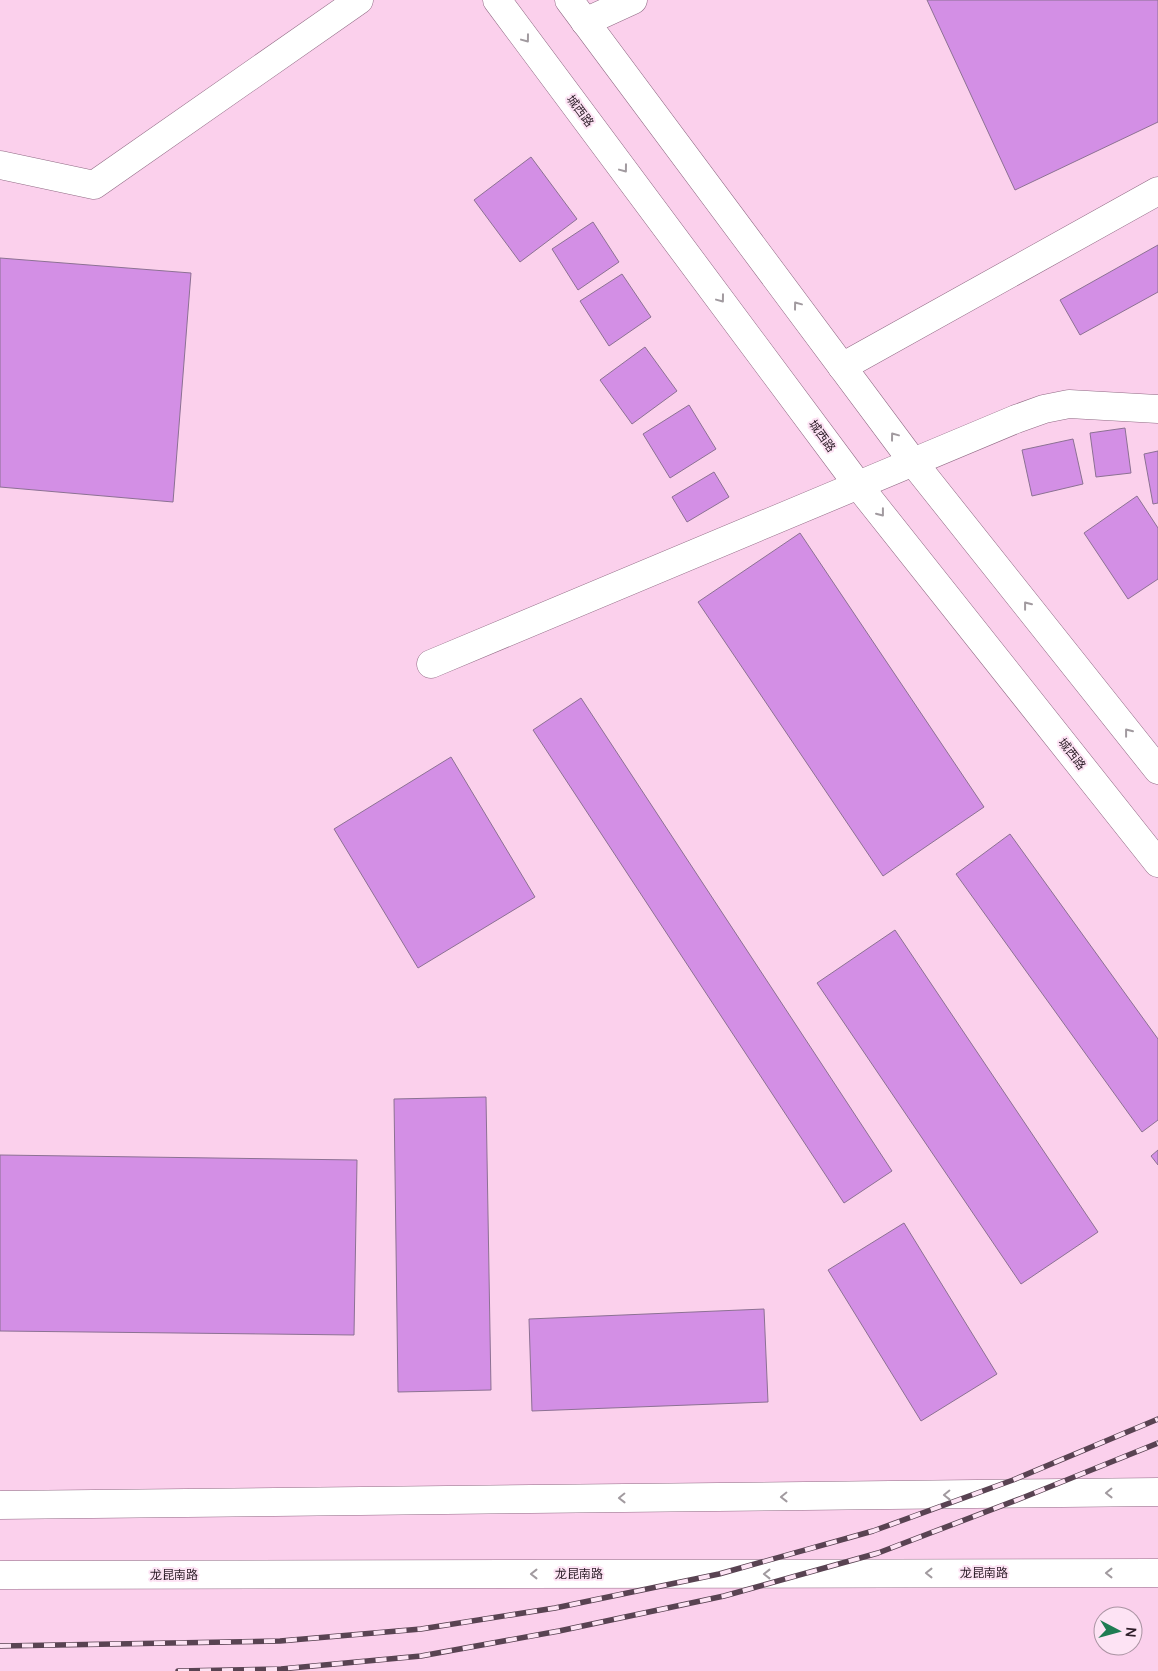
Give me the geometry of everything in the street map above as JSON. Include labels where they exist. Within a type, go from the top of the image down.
[{"type":"main road","points":[[0,165],[94,185],[358,0]]},
{"type":"main road","name":"城西路","points":[[497,0],[858,485],[1158,863]]},
{"type":"main road","points":[[569,0],[913,462],[1158,770]]},
{"type":"main road","points":[[585,22],[633,0]]},
{"type":"main road","points":[[842,366],[1158,191]]},
{"type":"main road","points":[[431,664],[1016,419],[1044,409],[1068,404],[1158,409]]},
{"type":"main road","points":[[0,1505],[1158,1492]]},
{"type":"main road","name":"龙昆南路","points":[[0,1575],[1158,1573]]},
{"type":"building","points":[[927,0],[1158,0],[1158,122],[1015,190]]},
{"type":"building","points":[[531,157],[577,219],[520,262],[474,200]]},
{"type":"building","points":[[593,222],[619,262],[578,290],[552,249]]},
{"type":"building","points":[[1158,245],[1158,292],[1080,335],[1060,300]]},
{"type":"building","points":[[0,258],[191,273],[173,502],[0,487]]},
{"type":"building","points":[[622,274],[651,317],[609,346],[580,301]]},
{"type":"building","points":[[645,347],[677,391],[632,424],[600,380]]},
{"type":"building","points":[[689,405],[716,449],[670,478],[643,434]]},
{"type":"building","points":[[1125,428],[1131,473],[1096,477],[1090,433]]},
{"type":"building","points":[[1073,439],[1083,484],[1032,496],[1022,450]]},
{"type":"building","points":[[1158,451],[1158,503],[1153,504],[1144,454]]},
{"type":"building","points":[[714,472],[729,497],[687,522],[672,497]]},
{"type":"building","points":[[1137,496],[1158,528],[1158,579],[1128,599],[1084,533]]},
{"type":"building","points":[[800,533],[984,807],[883,876],[698,602]]},
{"type":"building","points":[[581,698],[892,1171],[844,1203],[533,730]]},
{"type":"building","points":[[451,757],[535,897],[418,968],[334,829]]},
{"type":"building","points":[[1010,834],[1158,1039],[1158,1120],[1142,1132],[956,874]]},
{"type":"building","points":[[895,930],[1098,1232],[1021,1284],[817,983]]},
{"type":"building","points":[[486,1097],[491,1390],[398,1392],[394,1099]]},
{"type":"building","points":[[1158,1150],[1158,1165],[1151,1156]]},
{"type":"building","points":[[0,1155],[357,1160],[354,1335],[0,1331]]},
{"type":"building","points":[[904,1223],[997,1374],[921,1421],[828,1270]]},
{"type":"building","points":[[764,1309],[768,1402],[532,1411],[529,1319]]},
{"type":"railway","points":[[0,1646],[280,1641],[421,1629],[555,1608],[719,1574],[873,1531],[1013,1480],[1158,1419]]},
{"type":"railway","points":[[178,1671],[281,1669],[421,1656],[559,1631],[724,1596],[878,1553],[1158,1443]]}]
